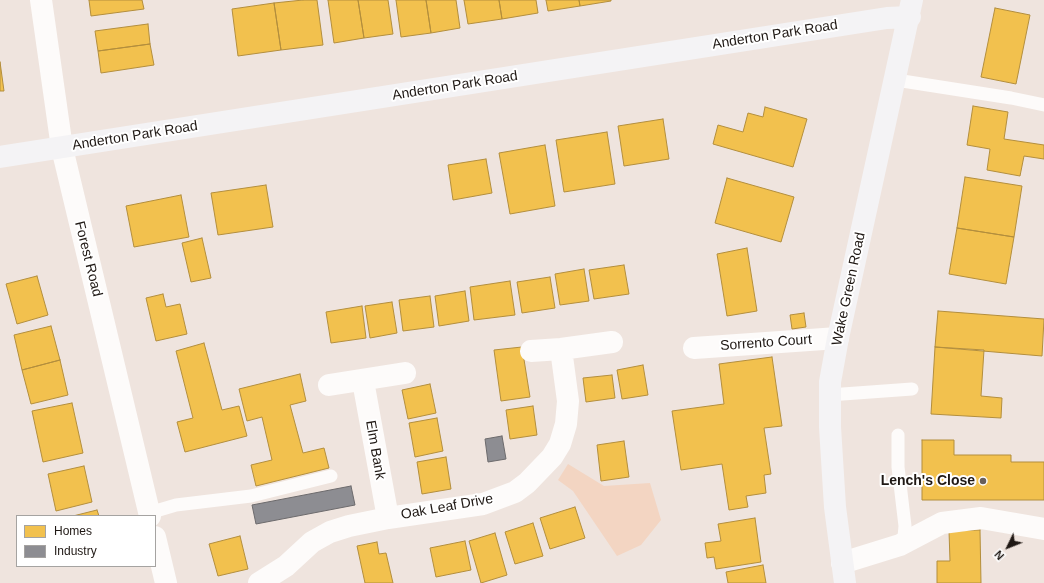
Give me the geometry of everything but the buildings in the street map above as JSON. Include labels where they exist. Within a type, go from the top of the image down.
[{"type":"street","name":"Forest Road","points":[[41,0],[62,148],[150,515]]},
{"type":"street","name":"Anderton Park Road","points":[[0,158],[879,19],[911,8]]},
{"type":"street","name":"Wake Green Road","points":[[844,573],[835,507],[829,395],[838,338],[911,8]]},
{"type":"street","name":"Sorrento Court","points":[[694,348],[838,338]]},
{"type":"street","points":[[531,351],[561,349],[612,342]]},
{"type":"street","name":"Oak Leaf Drive","points":[[259,583],[286,566],[312,542],[330,532],[349,526],[388,518],[483,504],[514,492],[540,471],[560,444],[566,424],[568,401],[561,349]]},
{"type":"street","points":[[329,385],[363,381],[405,373]]},
{"type":"street","name":"Elm Bank","points":[[363,381],[388,518]]},
{"type":"street","points":[[844,573],[942,522],[981,518],[1044,529]]},
{"type":"street","points":[[156,541],[166,583]]},
{"type":"lane","points":[[896,80],[1011,98],[1044,105]]},
{"type":"lane","points":[[829,395],[912,388]]},
{"type":"lane","points":[[898,435],[898,467],[906,526],[904,537],[900,545]]},
{"type":"lane","points":[[150,515],[176,505],[251,496],[331,476]]},
{"type":"shaded area","points":[[568,464],[604,486],[650,483],[661,520],[641,545],[617,556],[573,491],[558,480]]},
{"type":"place","name":"Lench's Close","points":[[983,481]]}]
